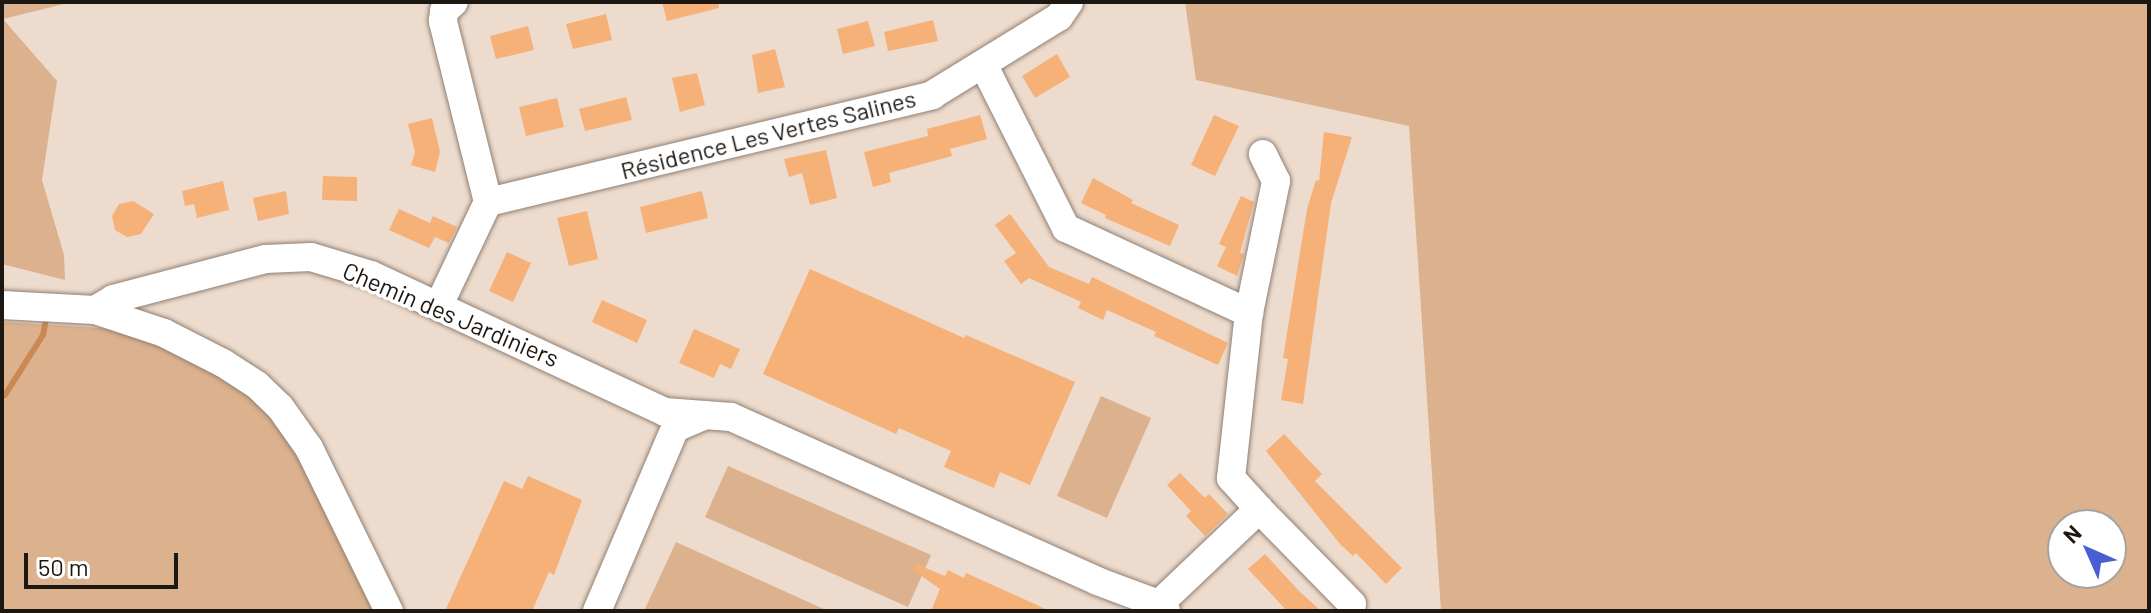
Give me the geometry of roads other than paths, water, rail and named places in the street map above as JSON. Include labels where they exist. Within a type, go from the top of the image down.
[{"type":"street","points":[[439,305],[488,202],[443,21],[444,11],[454,2]]},
{"type":"street","name":"Résidence Les Vertes Salines","points":[[488,202],[932,95],[1059,17],[1069,2]]},
{"type":"street","points":[[983,64],[1066,228],[1249,313]]},
{"type":"street","points":[[1263,154],[1276,181],[1249,313],[1231,478],[1352,604]]},
{"type":"street","name":"Chemin des Jardiniers","points":[[95,310],[113,299],[265,259],[311,257],[371,275],[665,412],[731,417],[1163,608]]},
{"type":"street","points":[[2,305],[95,310],[164,333],[223,363],[257,385],[292,437],[389,611]]},
{"type":"street","points":[[597,611],[675,428],[709,414]]},
{"type":"street","points":[[1163,608],[1259,509]]},
{"type":"waterway","points":[[5,395],[43,335],[46,320]]}]
